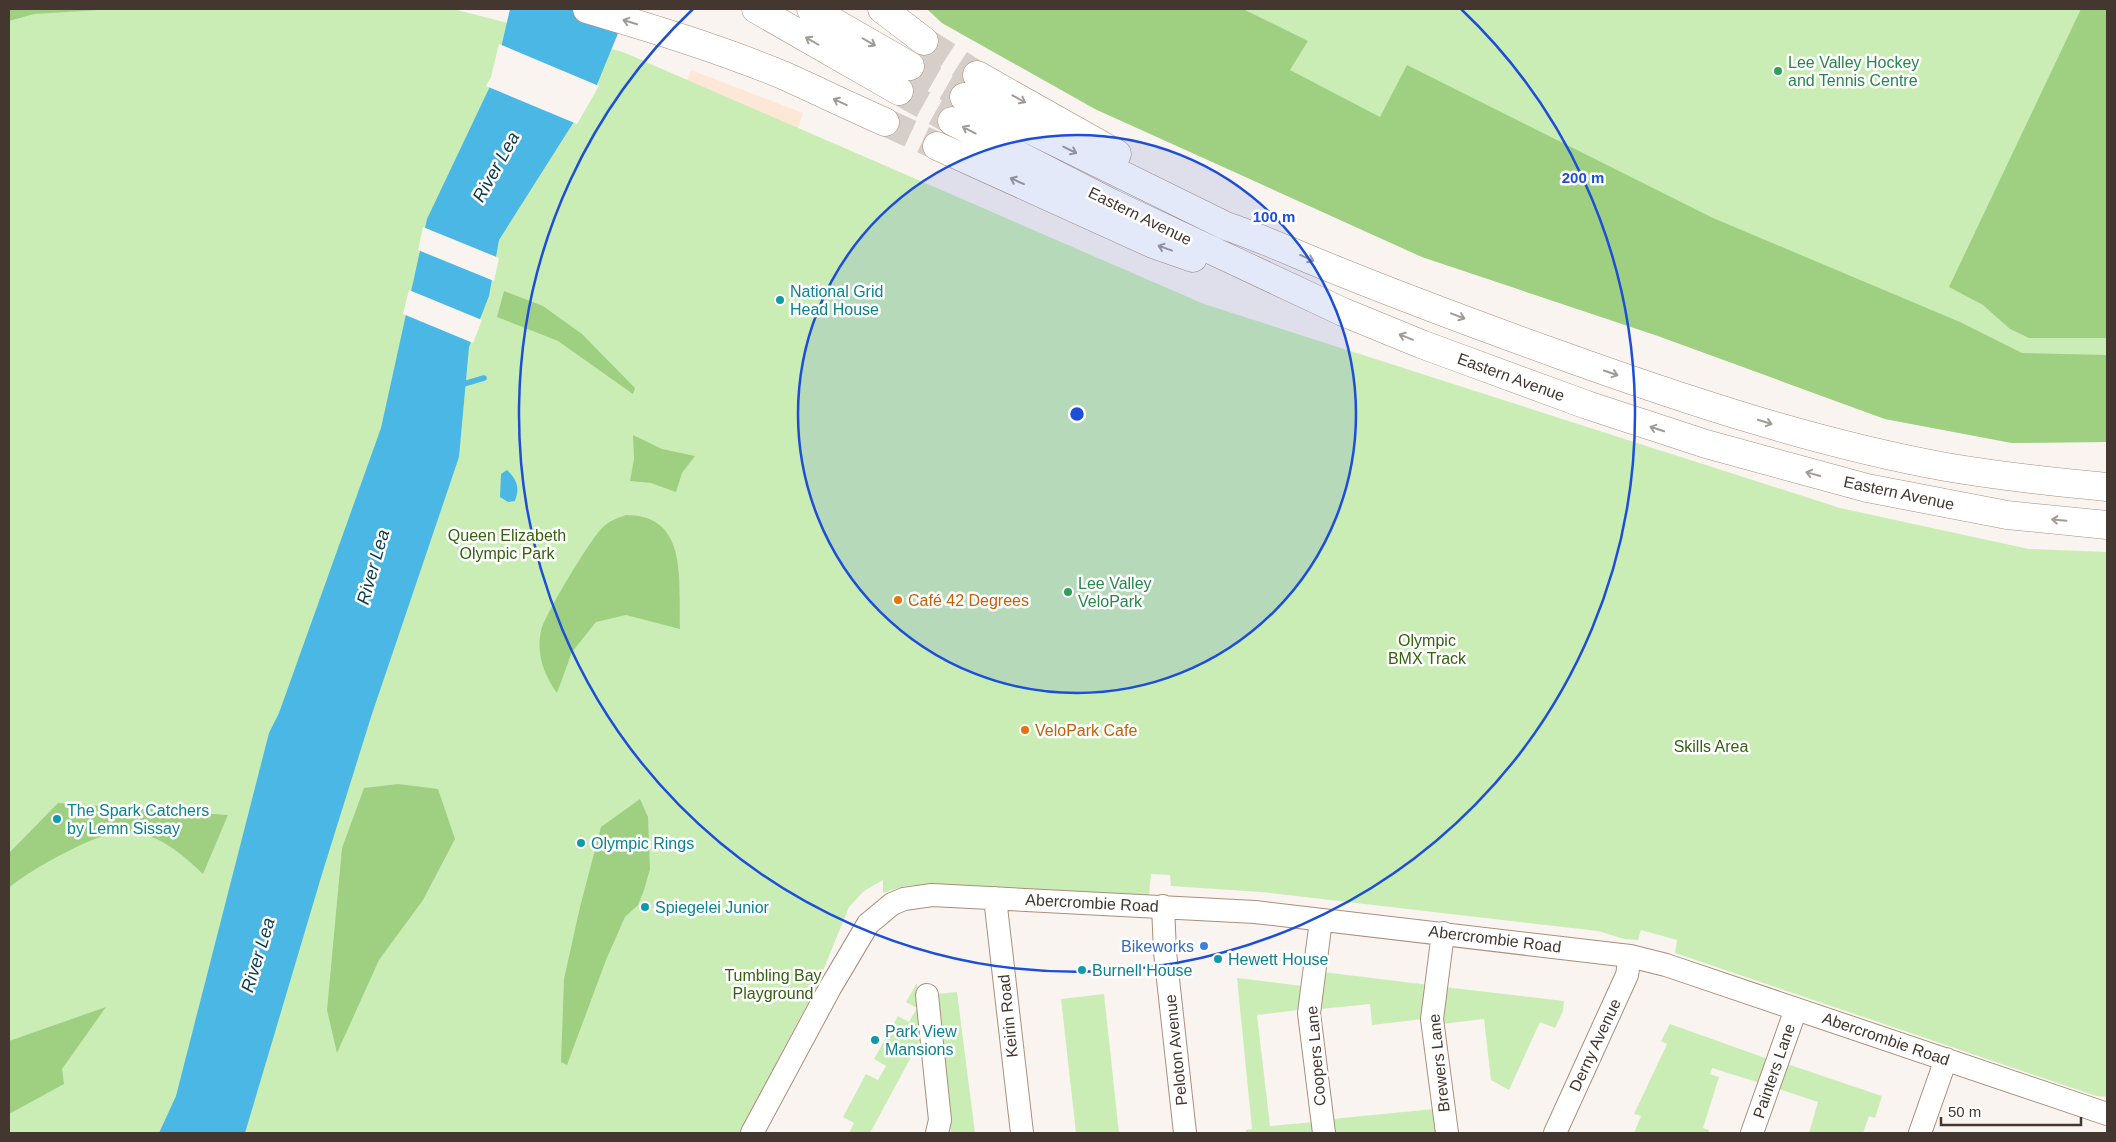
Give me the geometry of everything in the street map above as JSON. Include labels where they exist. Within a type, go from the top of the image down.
[{"type":"highway","points":[[587,9],[672,34],[785,77],[885,122]]},
{"type":"highway","points":[[756,9],[899,91]]},
{"type":"highway","points":[[812,9],[910,66]]},
{"type":"highway","points":[[882,9],[924,41]]},
{"type":"highway","name":"Eastern Avenue","points":[[2107,487],[1948,467],[1791,430],[1680,397],[1563,356],[1338,271],[1262,238],[1223,206],[1122,157],[964,97],[1111,202],[1343,312],[1421,344],[1587,405],[1748,457],[1909,497],[2007,515],[2107,525]]},
{"type":"highway","points":[[937,146],[1153,244],[1343,312]]},
{"type":"street","name":"Abercrombie Road","points":[[752,1133],[830,988],[868,924],[884,908],[904,899],[932,895],[1255,912],[1630,956],[1666,965],[2107,1114]]},
{"type":"street","name":"Keirin Road","points":[[995,898],[1022,1133]]},
{"type":"street","name":"Peloton Avenue","points":[[1163,906],[1165,952],[1185,1133]]},
{"type":"street","name":"Coopers Lane","points":[[1321,920],[1309,1014],[1324,1133]]},
{"type":"street","name":"Brewers Lane","points":[[1443,933],[1432,1019],[1447,1133]]},
{"type":"street","name":"Derny Avenue","points":[[1555,1133],[1627,975],[1630,956]]},
{"type":"street","points":[[927,995],[940,1120],[937,1133]]},
{"type":"street","name":"Painters Lane","points":[[1752,1133],[1796,1009]]},
{"type":"street","points":[[1920,1133],[1946,1059]]},
{"type":"shaded area","points":[[691,70],[803,113],[787,161],[680,99]]},
{"type":"green space","name":"Queen Elizabeth Olympic Park","points":[[9,9],[453,9],[623,52],[1204,304],[1840,508],[2029,549],[2107,552],[2107,1097],[2096,1096],[1675,953],[1677,940],[1641,930],[1638,940],[1624,939],[1598,931],[1261,892],[1171,886],[1170,875],[1151,874],[1149,895],[934,884],[905,886],[883,893],[883,880],[864,891],[849,907],[816,988],[739,1133],[9,1133]]},
{"type":"green space","points":[[9,9],[115,9],[34,14],[9,21]]},
{"type":"green space","points":[[927,9],[2107,9],[2107,442],[2012,443],[1885,419],[1658,336],[1422,257],[1095,109],[942,23]]},
{"type":"green space","points":[[927,9],[1243,9],[1308,41],[1290,70],[1380,117],[1407,65],[1713,218],[1960,322],[2022,353],[2107,355],[2107,442],[2012,443],[1885,419],[1658,336],[1422,257],[1095,109],[942,23]]},
{"type":"green space","points":[[2081,9],[2105,9],[2107,12],[2107,338],[2029,338],[2010,329],[1983,305],[1949,287]]},
{"type":"green space","points":[[504,291],[543,306],[582,334],[635,388],[633,394],[558,341],[497,317]]},
{"type":"green space","points":[[633,435],[662,449],[695,456],[682,473],[676,492],[651,483],[630,481],[634,459]]},
{"type":"green space","points":[[626,515],[647,518],[661,526],[671,539],[679,573],[680,629],[626,615],[596,622],[572,652],[557,693],[548,679],[540,656],[541,631],[544,623],[568,578],[596,535],[607,523]]},
{"type":"green space","points":[[398,784],[438,789],[455,839],[423,900],[379,960],[337,1053],[327,1010],[342,848],[364,788]]},
{"type":"green space","points":[[640,799],[648,817],[650,869],[638,905],[625,917],[606,960],[567,1065],[561,1062],[564,979],[601,827]]},
{"type":"green space","points":[[58,803],[228,815],[203,874],[169,846],[151,836],[129,831],[102,836],[85,843],[32,872],[9,888],[9,853]]},
{"type":"green space","points":[[1323,972],[1429,985],[1423,1019],[1372,1025],[1370,1004],[1321,1009],[1319,1001]]},
{"type":"green space","points":[[1237,978],[1302,986],[1299,1010],[1257,1015],[1270,1126],[1314,1122],[1316,1133],[1246,1133],[1246,1130],[1252,1129]]},
{"type":"green space","points":[[917,983],[922,1037],[870,1133],[849,1133],[854,1123],[843,1117],[866,1074],[878,1080],[886,1066],[874,1059],[898,1016],[909,1022],[917,1008],[906,1002]]},
{"type":"green space","points":[[1444,987],[1564,1001],[1563,1011],[1555,1028],[1540,1022],[1509,1090],[1491,1080],[1484,1019],[1442,1024]]},
{"type":"green space","points":[[957,992],[975,1133],[951,1133],[936,994]]},
{"type":"green space","points":[[1104,994],[1119,1133],[1076,1133],[1061,999]]},
{"type":"green space","points":[[106,1007],[62,1069],[64,1084],[9,1114],[9,1041]]},
{"type":"green space","points":[[1670,1024],[1768,1059],[1760,1083],[1712,1068],[1710,1074],[1719,1077],[1703,1128],[1709,1130],[1708,1133],[1634,1133],[1641,1116],[1634,1114],[1667,1044],[1661,1041]]},
{"type":"green space","points":[[1784,1063],[1882,1096],[1875,1118],[1869,1116],[1863,1133],[1809,1133],[1818,1102],[1776,1088]]},
{"type":"green space","points":[[1434,1109],[1437,1132],[1331,1133],[1332,1119]]},
{"type":"water","name":"River Lea","points":[[510,9],[628,9],[596,87],[499,240],[489,296],[469,347],[459,457],[371,717],[245,1133],[159,1133],[176,1096],[269,733],[279,713],[381,428],[427,219],[494,78]]},
{"type":"water","points":[[507,470],[513,477],[517,488],[515,501],[508,502],[500,497],[501,474]]},
{"type":"pier","points":[[499,44],[599,86],[577,124],[486,86],[491,77]]},
{"type":"pier","points":[[423,227],[499,258],[494,281],[418,250]]},
{"type":"pier","points":[[409,290],[482,320],[473,343],[403,314]]},
{"type":"waterway","points":[[460,385],[484,378]]},
{"type":"tunnel","points":[[924,41],[977,75]]},
{"type":"tunnel","points":[[910,66],[964,97]]},
{"type":"tunnel","points":[[899,91],[952,121]]},
{"type":"tunnel","points":[[885,122],[937,146]]},
{"type":"place","name":"Lee Valley Hockey and Tennis Centre","points":[[1778,71]]},
{"type":"place","name":"National Grid Head House","points":[[780,300]]},
{"type":"place","name":"Lee Valley VeloPark","points":[[1068,592]]},
{"type":"place","name":"Café 42 Degrees","points":[[898,600]]},
{"type":"place","name":"VeloPark Cafe","points":[[1025,730]]},
{"type":"place","name":"The Spark Catchers by Lemn Sissay","points":[[57,819]]},
{"type":"place","name":"Olympic Rings","points":[[581,843]]},
{"type":"place","name":"Spiegelei Junior","points":[[645,907]]},
{"type":"place","name":"Bikeworks","points":[[1204,946]]},
{"type":"place","name":"Hewett House","points":[[1218,959]]},
{"type":"place","name":"Burnell House","points":[[1082,970]]},
{"type":"place","name":"Park View Mansions","points":[[875,1040]]},
{"type":"park label","name":"Olympic BMX Track","points":[[1427,649]]},
{"type":"park label","name":"Skills Area","points":[[1711,746]]},
{"type":"park label","name":"Tumbling Bay Playground","points":[[773,984]]}]
